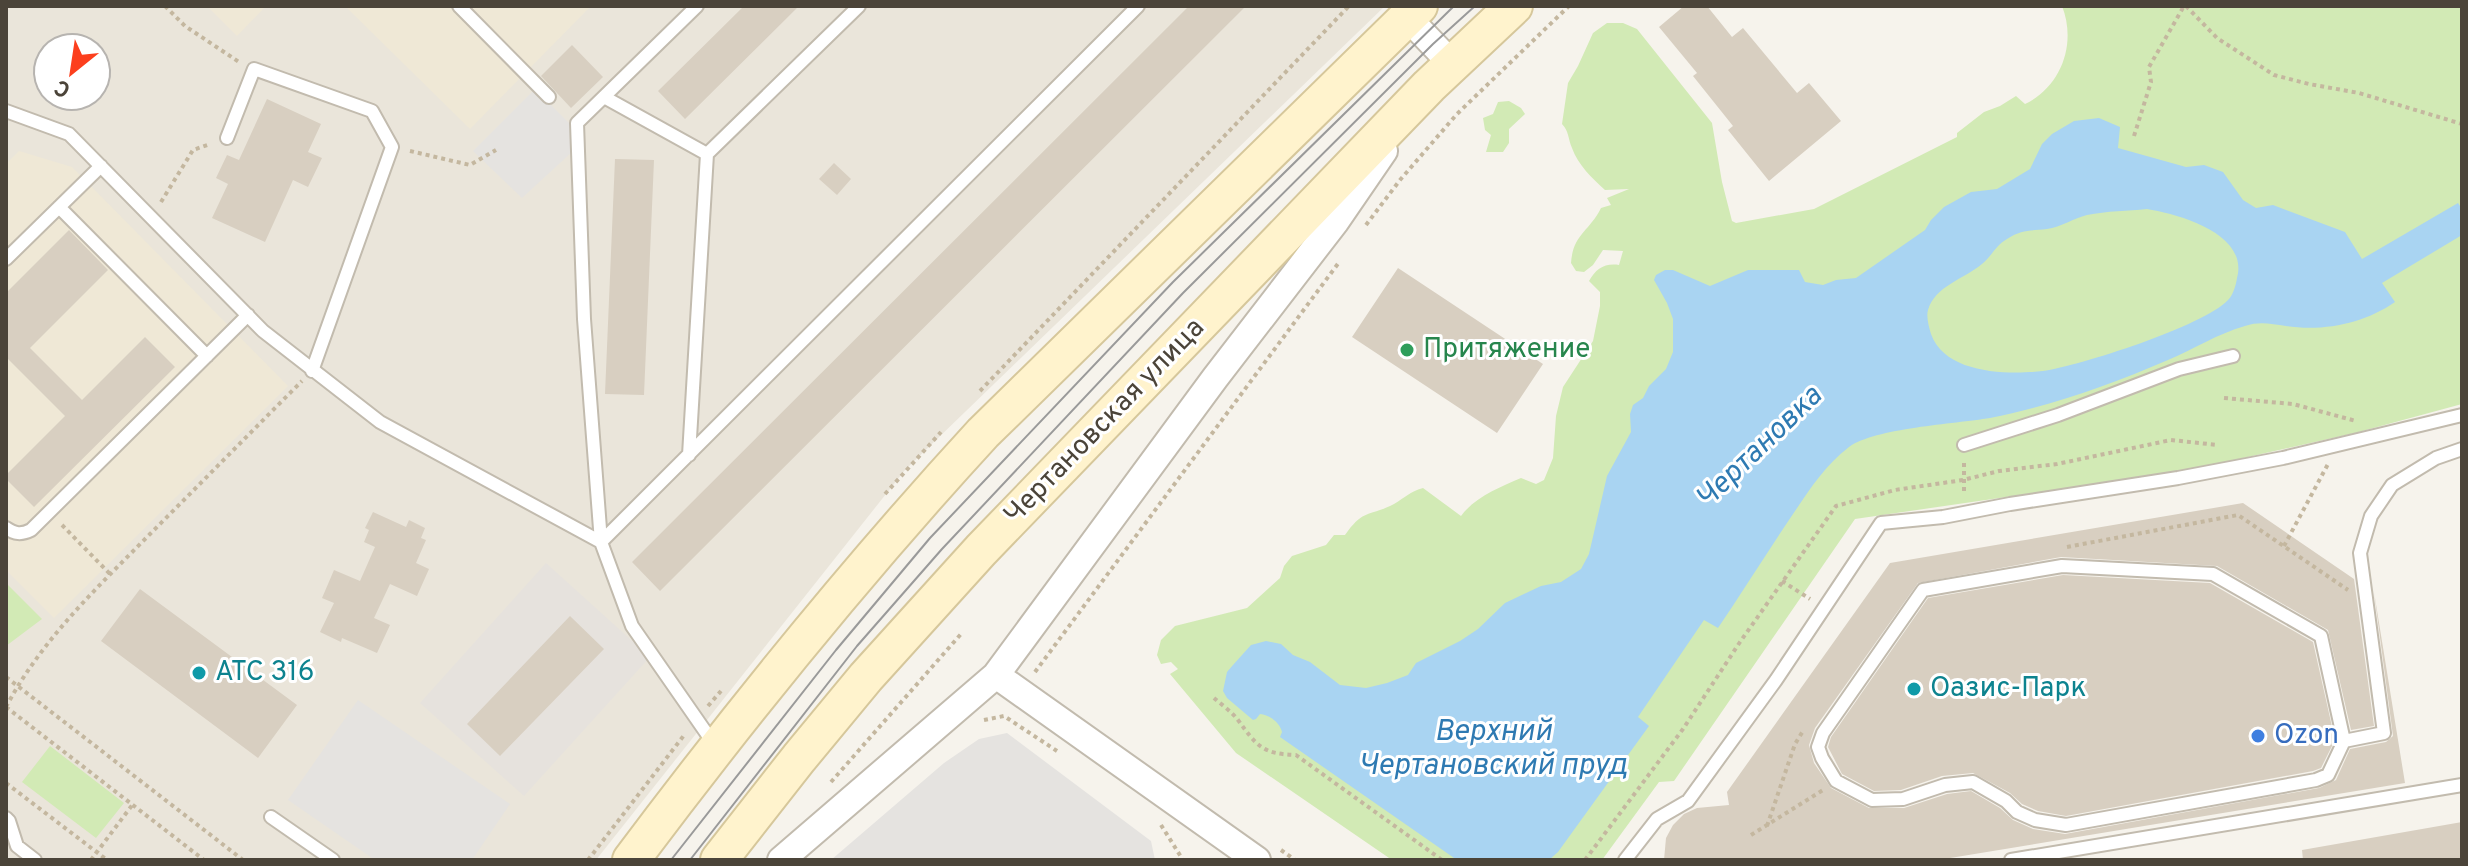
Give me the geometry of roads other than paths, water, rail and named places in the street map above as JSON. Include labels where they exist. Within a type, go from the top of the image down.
[{"type":"main road","name":"Чертановская улица","points":[[719,860],[866,677],[981,550],[1441,75],[1514,6]]},
{"type":"main road","points":[[631,860],[716,746],[888,537],[983,433],[1413,12]]},
{"type":"street","points":[[781,860],[996,675],[1215,378],[1336,221],[1441,75],[1413,12]]},
{"type":"street","points":[[996,675],[1257,860]]},
{"type":"lane","points":[[459,6],[549,97]]},
{"type":"lane","points":[[697,6],[577,123],[584,319],[601,542],[632,626],[716,746]]},
{"type":"lane","points":[[689,455],[707,154],[859,6]]},
{"type":"lane","points":[[601,542],[1138,6]]},
{"type":"lane","points":[[227,138],[254,69],[372,111],[392,147],[312,371]]},
{"type":"lane","points":[[604,97],[707,154]]},
{"type":"lane","points":[[6,111],[69,134],[263,331],[380,422],[601,542]]},
{"type":"lane","points":[[6,259],[101,166]]},
{"type":"lane","points":[[59,207],[207,356]]},
{"type":"lane","points":[[6,528],[14,533],[24,533],[49,512],[248,315]]},
{"type":"lane","points":[[1964,445],[2058,415],[2179,369],[2233,356]]},
{"type":"lane","points":[[1625,860],[1657,819],[1688,801],[1776,680],[1881,523],[1943,517],[2178,478],[2283,458],[2462,415]]},
{"type":"lane","points":[[2344,741],[2384,733],[2360,553],[2371,516],[2392,485],[2436,458],[2462,449]]},
{"type":"lane","points":[[2062,566],[2213,574],[2321,636],[2344,741],[2328,775],[2316,780],[2066,825],[2035,820],[2017,812],[2006,801],[1973,782],[1945,785],[1903,799],[1872,800],[1836,781],[1818,747],[1823,733],[1923,590],[2062,566]]},
{"type":"lane","points":[[2011,860],[2462,785]]},
{"type":"lane","points":[[271,817],[333,860]]},
{"type":"lane","points":[[6,818],[17,846],[35,860]]},
{"type":"water","name":"Верхний Чертановский пруд","points":[[2099,118],[2120,127],[2118,148],[2186,167],[2204,165],[2223,172],[2243,200],[2256,208],[2273,205],[2345,232],[2362,259],[2458,203],[2462,209],[2462,235],[2382,283],[2395,302],[2357,320],[2315,328],[2250,324],[2124,378],[2058,401],[1990,418],[1877,435],[1849,447],[1810,489],[1718,628],[1704,620],[1638,717],[1649,726],[1558,852],[1549,860],[1457,860],[1280,737],[1281,729],[1271,718],[1260,714],[1253,720],[1227,698],[1223,691],[1227,672],[1251,645],[1266,641],[1281,644],[1340,685],[1366,688],[1408,675],[1416,663],[1478,629],[1505,603],[1541,586],[1561,582],[1581,569],[1589,554],[1607,476],[1631,432],[1633,405],[1643,398],[1649,386],[1666,369],[1673,352],[1673,319],[1654,280],[1656,275],[1673,270],[1710,286],[1748,270],[1799,270],[1805,282],[1823,285],[1856,278],[1925,230],[1944,207],[1971,192],[1997,189],[2030,169],[2042,144],[2074,121]],"holes":[[[2147,209],[2193,221],[2222,238],[2232,249],[2238,263],[2237,278],[2228,300],[2215,310],[2168,333],[2043,371],[2013,373],[1979,369],[1949,357],[1938,347],[1928,322],[1927,313],[1932,302],[1943,289],[1982,264],[2007,239],[2087,215]]]},
{"type":"tram line","points":[[671,860],[836,650],[930,538],[1173,282],[1454,6]]},
{"type":"tram line","points":[[690,860],[857,646],[942,549],[1183,293],[1475,6]]},
{"type":"place","name":"Притяжение","points":[[1407,350]]},
{"type":"place","name":"АТС 316","points":[[199,673]]},
{"type":"place","name":"Оазис-Парк","points":[[1914,689]]},
{"type":"place","name":"Ozon","points":[[2258,736]]},
{"type":"water label","name":"Чертановка","points":[[1760,448]]}]
